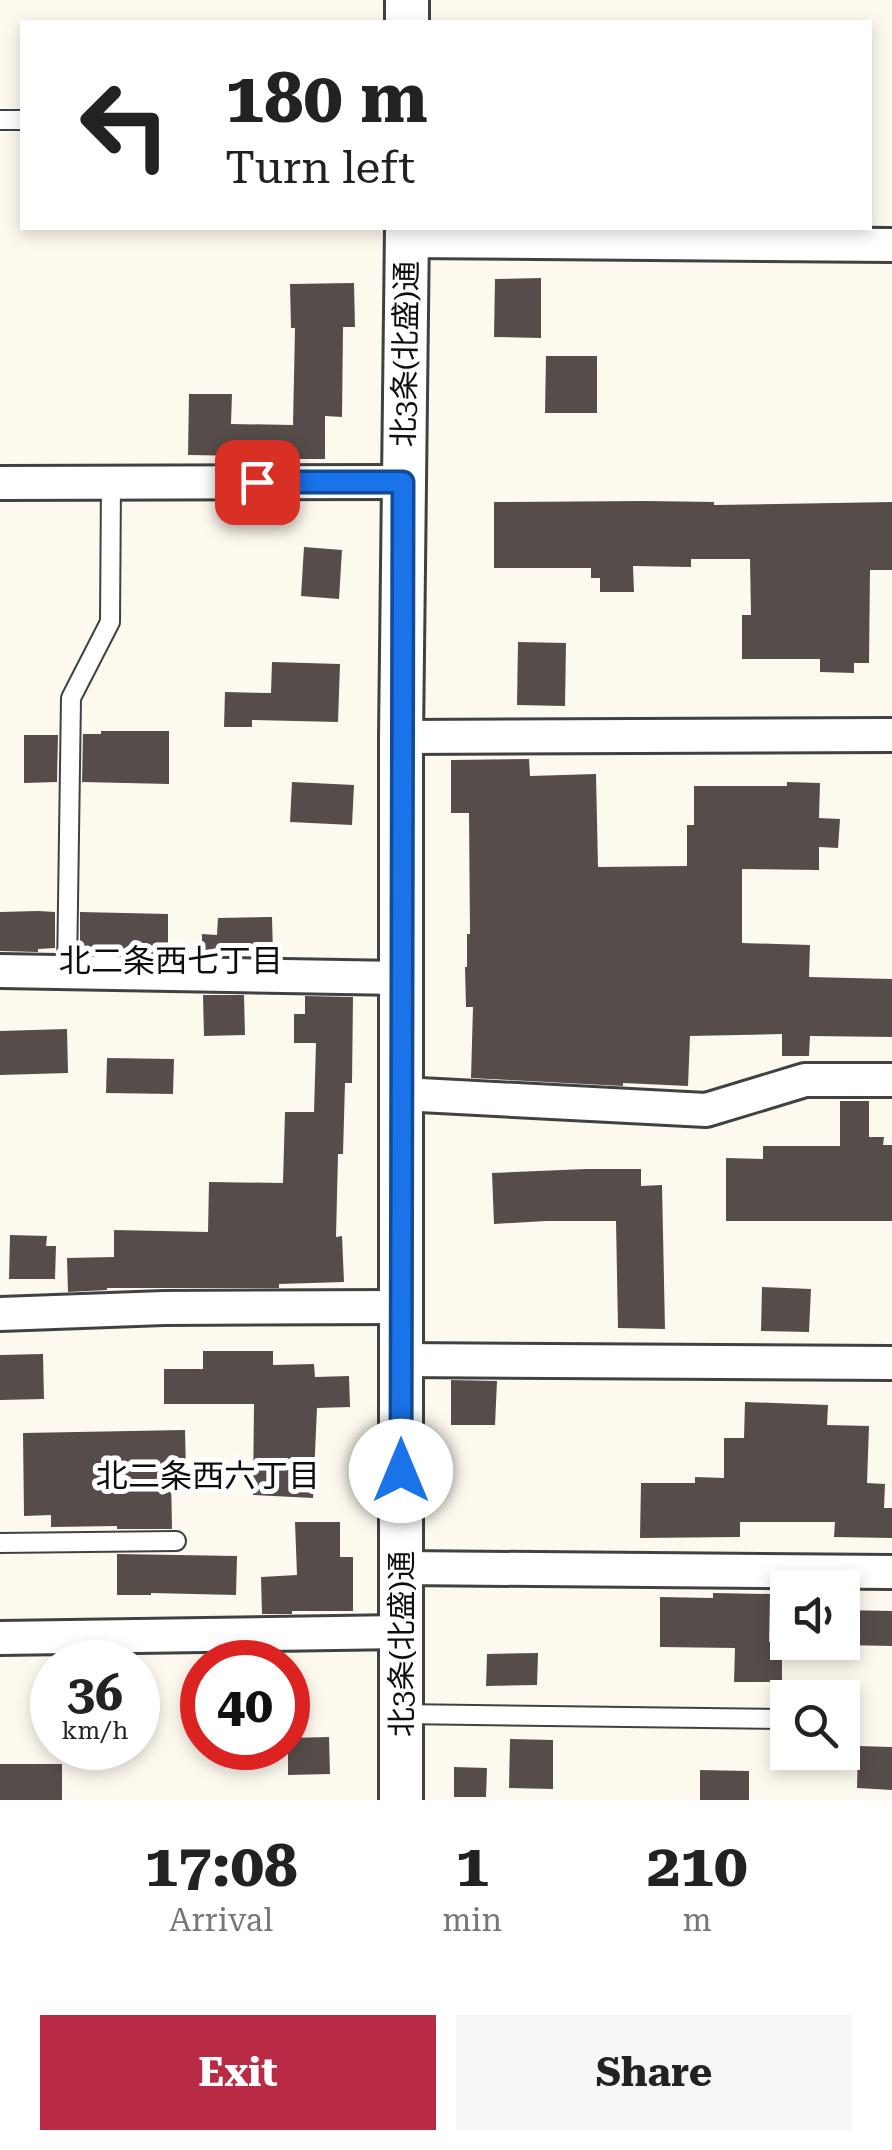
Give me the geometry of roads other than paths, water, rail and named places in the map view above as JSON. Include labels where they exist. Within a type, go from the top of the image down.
[{"type":"street","points":[[406,234],[892,245]]},
{"type":"street","name":"北3条(北盛)通","points":[[400,1800],[401,736],[406,234]]},
{"type":"street","points":[[0,483],[403,482]]},
{"type":"street","points":[[401,736],[892,735]]},
{"type":"street","points":[[0,972],[401,978]]},
{"type":"street","points":[[401,1094],[706,1110],[805,1080],[892,1080]]},
{"type":"street","points":[[0,1314],[400,1306]]},
{"type":"street","points":[[400,1360],[892,1363]]},
{"type":"street","points":[[400,1568],[892,1572]]},
{"type":"street","points":[[0,1638],[401,1632]]},
{"type":"lane","points":[[67,972],[70,698],[110,622],[111,483]]},
{"type":"lane","points":[[0,1543],[176,1540]]},
{"type":"lane","points":[[401,1714],[770,1719]]},
{"type":"district","name":"北二条西七丁目","points":[[171,961]]},
{"type":"district","name":"北二条西六丁目","points":[[208,1476]]}]
